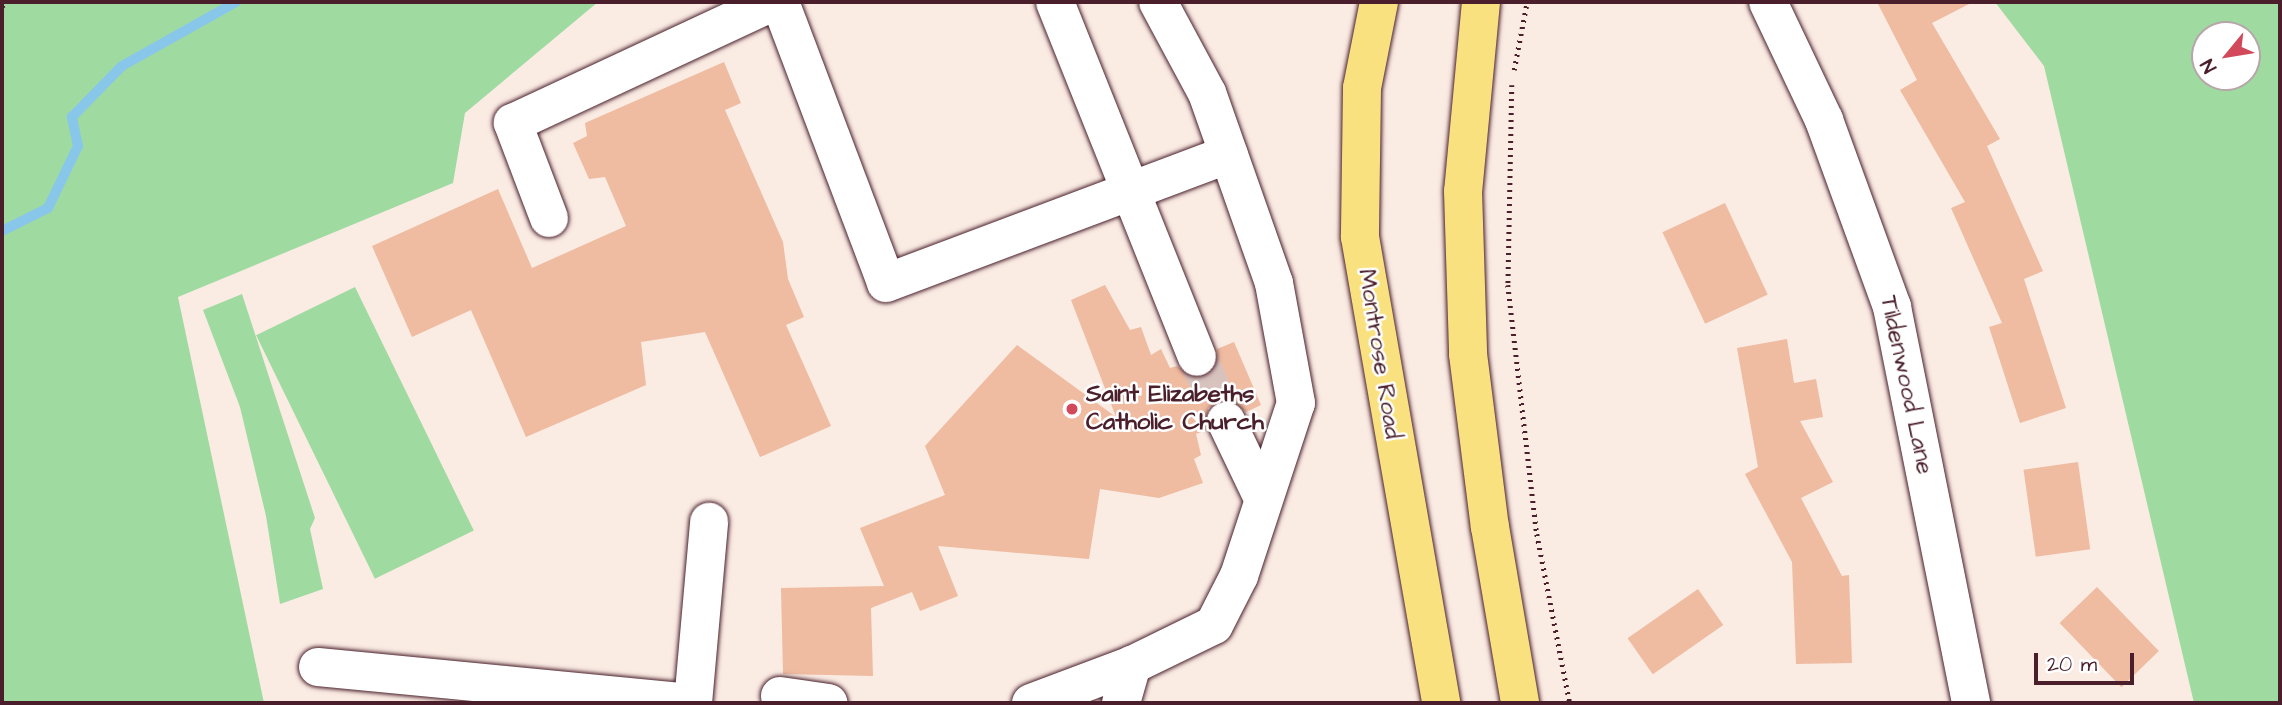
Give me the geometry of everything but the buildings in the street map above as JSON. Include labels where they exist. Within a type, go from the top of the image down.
[{"type":"main road","name":"Montrose Road","points":[[1379,2],[1362,88],[1360,237],[1441,703]]},
{"type":"main road","points":[[1481,2],[1462,191],[1468,354],[1490,527],[1520,703]]},
{"type":"street","points":[[549,218],[513,123],[773,2]]},
{"type":"street","points":[[780,2],[886,283],[1228,154]]},
{"type":"street","points":[[1055,2],[1133,190],[1207,353]]},
{"type":"street","points":[[1031,703],[1132,665],[1214,625],[1238,576],[1296,403],[1274,282],[1207,93],[1158,2]]},
{"type":"street","name":"Tildenwood Lane","points":[[1768,2],[1824,120],[1892,307],[1971,703]]},
{"type":"street","points":[[1235,417],[1267,485]]},
{"type":"street","points":[[318,667],[456,692],[693,702],[709,522]]},
{"type":"street","points":[[1121,703],[1132,665]]},
{"type":"street","points":[[780,696],[828,703]]},
{"type":"path","points":[[2,6],[7,2]]},
{"type":"path","points":[[1527,2],[1512,76],[1508,285],[1537,534],[1570,703]]},
{"type":"green space","points":[[2,2],[598,2],[465,113],[453,183],[178,297],[264,703],[2,703]]},
{"type":"green space","points":[[1995,2],[2280,2],[2280,703],[2194,703],[2044,66]]},
{"type":"green space","points":[[355,287],[474,531],[375,579],[256,335]]},
{"type":"green space","points":[[242,294],[315,518],[310,529],[323,589],[280,604],[266,516],[240,407],[203,310]]},
{"type":"waterway","points":[[2,231],[48,208],[78,146],[72,117],[122,66],[236,2]]},
{"type":"tunnel","points":[[1197,357],[1226,421]]},
{"type":"place","name":"Saint Elizabeths Catholic Church","points":[[1072,409]]}]
